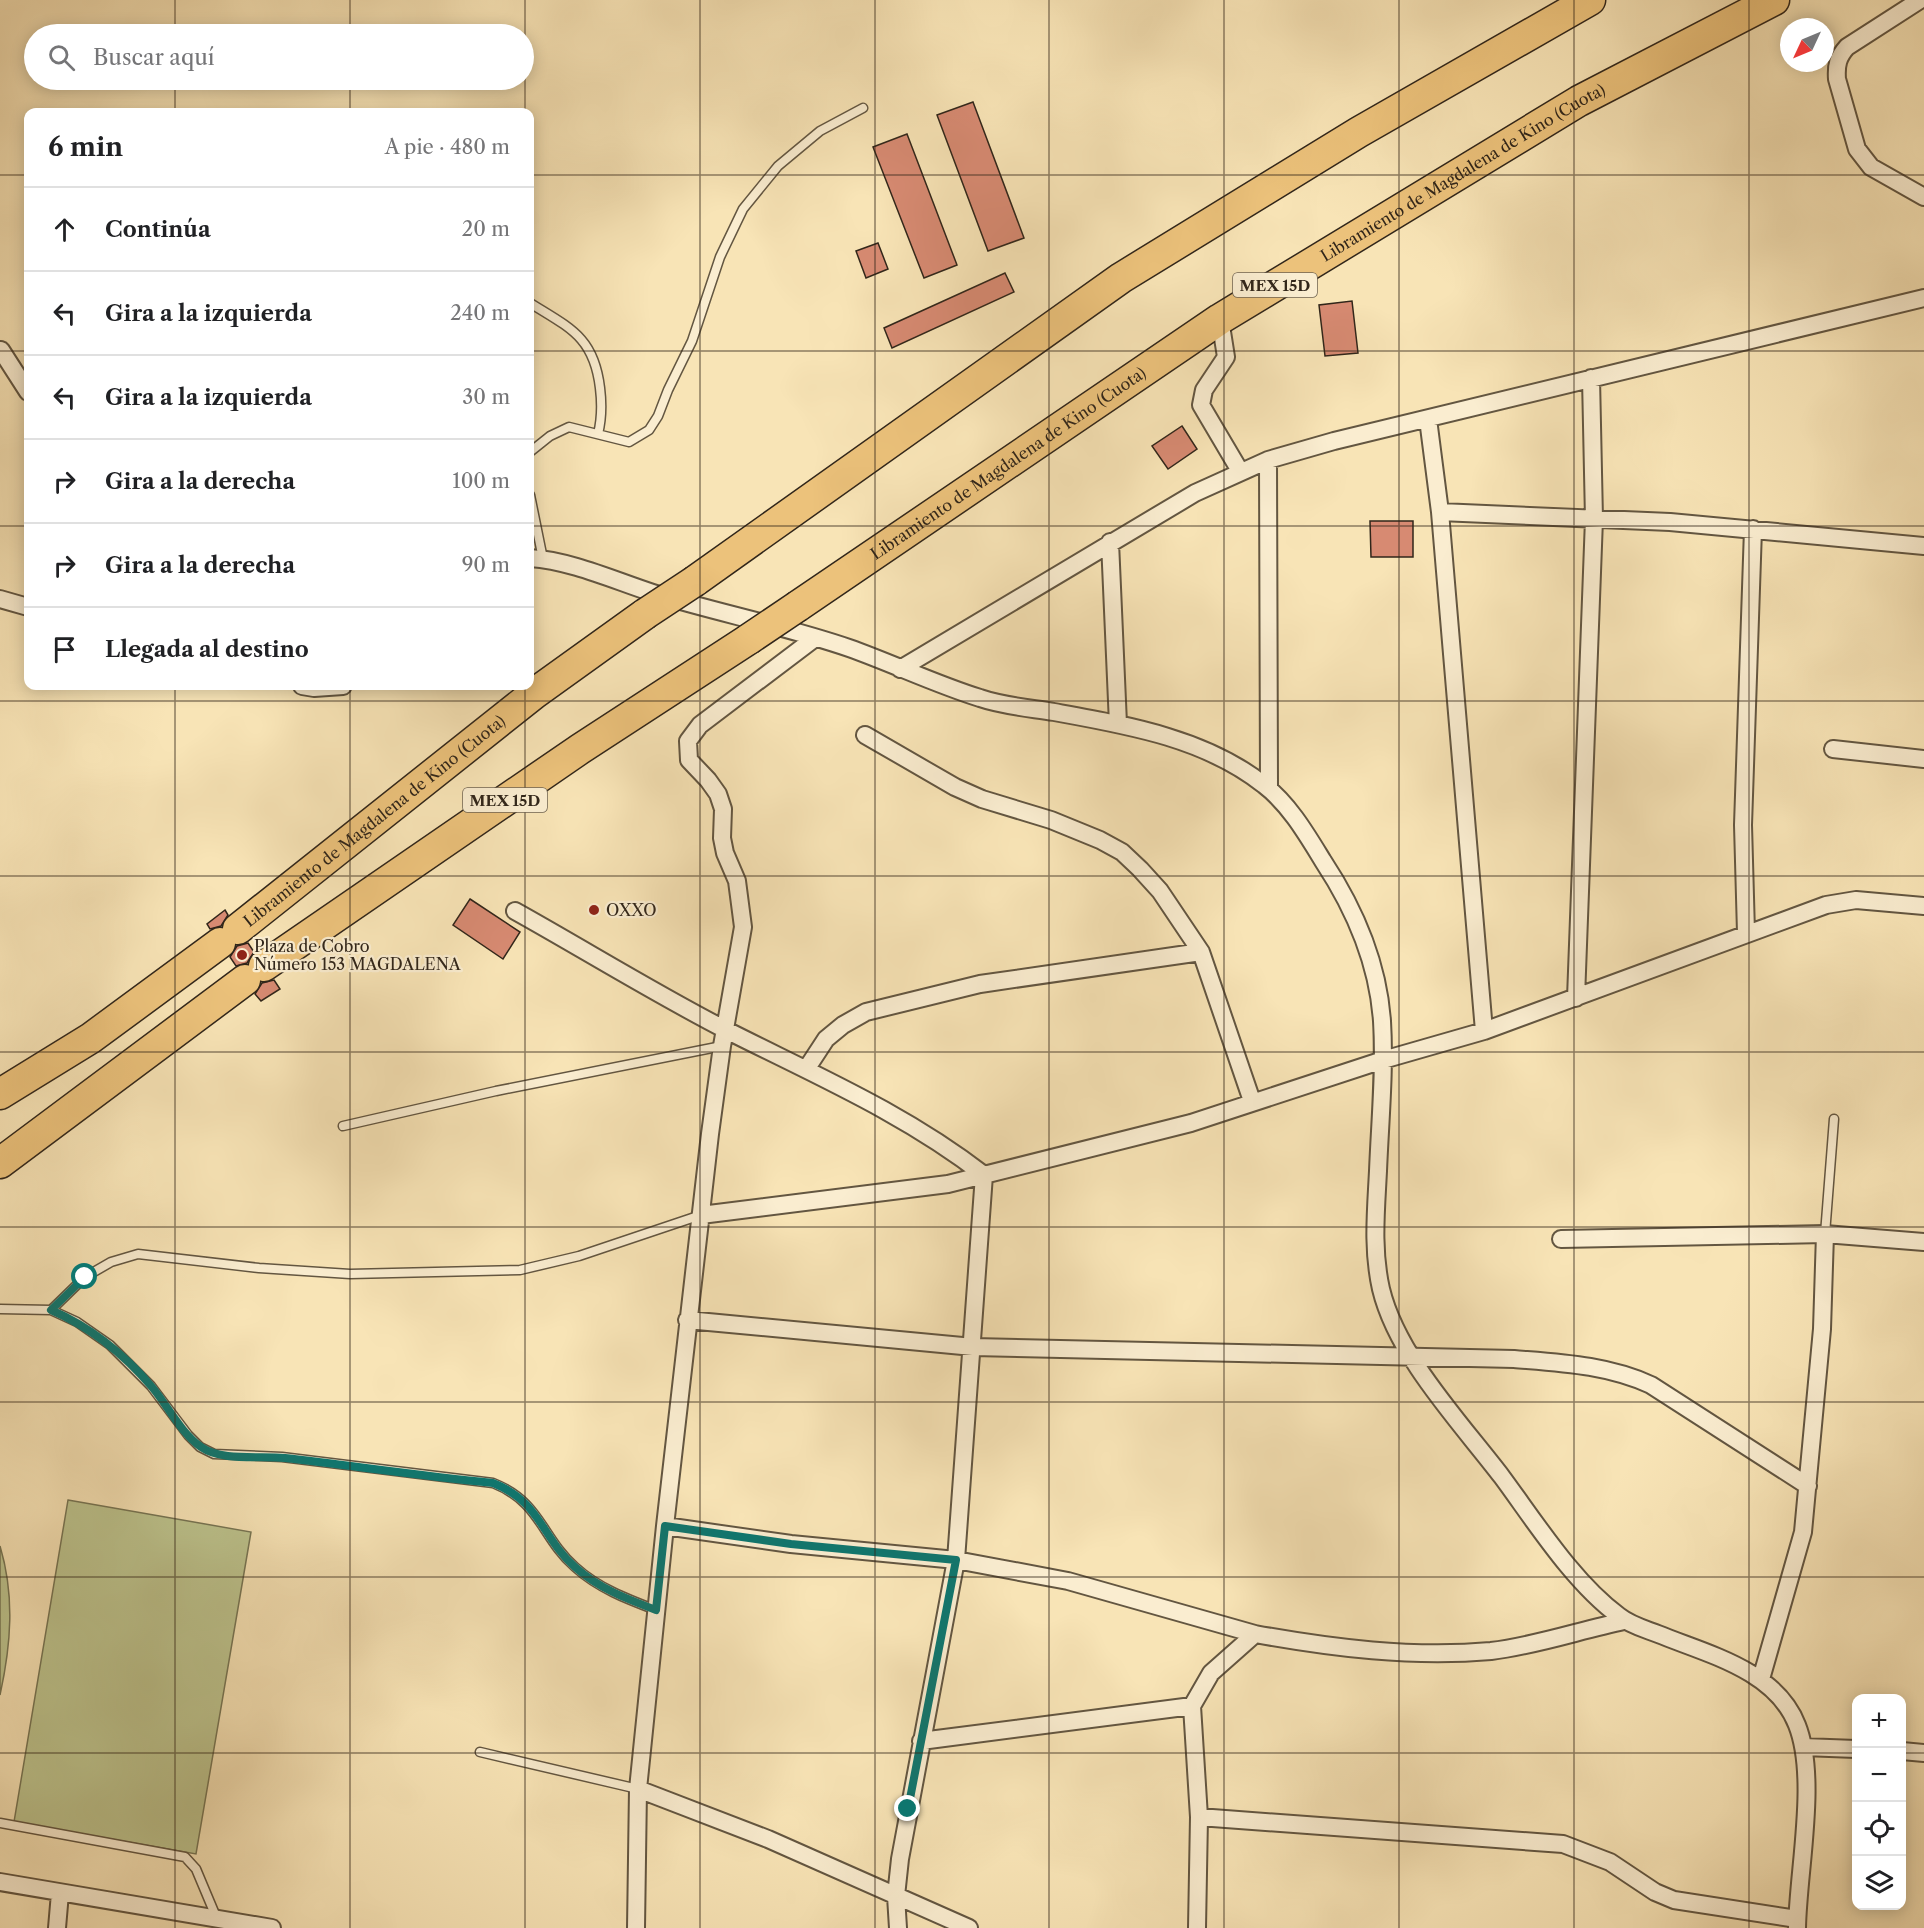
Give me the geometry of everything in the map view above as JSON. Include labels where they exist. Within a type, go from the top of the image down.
[{"type":"highway","name":"Libramiento de Magdalena de Kino (Cuota)","points":[[0,1094],[91,1038],[229,936],[535,693],[1121,278],[1359,132],[1590,0]]},
{"type":"highway","name":"Libramiento de Magdalena de Kino (Cuota)","points":[[0,1163],[255,973],[580,749],[749,639],[1220,319],[1579,101],[1774,0]]},
{"type":"street","points":[[1920,0],[1847,47],[1840,56],[1836,68],[1857,149],[1863,160],[1871,167],[1924,197]]},
{"type":"street","points":[[900,669],[1195,492],[1268,460],[1591,378],[1924,298]]},
{"type":"street","points":[[1220,319],[1226,357],[1204,390],[1201,405],[1240,471]]},
{"type":"street","points":[[1,350],[24,386]]},
{"type":"street","points":[[1576,998],[1594,519],[1591,378]]},
{"type":"street","points":[[1428,419],[1440,512],[1484,1031]]},
{"type":"street","points":[[1268,460],[1269,788]]},
{"type":"street","points":[[1440,512],[1753,529],[1924,546]]},
{"type":"street","points":[[1746,933],[1743,825],[1753,529]]},
{"type":"street","points":[[1110,542],[1118,724]]},
{"type":"street","points":[[536,558],[815,638],[988,701],[1118,724],[1187,743],[1232,763],[1269,788],[1297,822],[1344,893],[1367,947],[1382,1016],[1383,1060],[1374,1246],[1381,1288],[1391,1322],[1412,1359],[1556,1550],[1600,1601],[1624,1621],[1732,1664],[1761,1679],[1783,1701],[1796,1722],[1803,1747],[1806,1787],[1797,1923],[1674,1900],[1655,1892],[1610,1862],[1563,1844],[1198,1817]]},
{"type":"street","points":[[0,599],[24,607]]},
{"type":"street","points":[[636,1928],[638,1789],[656,1610],[687,1320],[724,1038],[742,927],[742,903],[737,881],[725,854],[723,809],[718,794],[689,760],[688,741],[700,725],[815,638]]},
{"type":"street","points":[[865,735],[964,791],[1051,820],[1122,852],[1160,891],[1201,952],[1252,1101]]},
{"type":"street","points":[[1833,749],[1924,759]]},
{"type":"street","points":[[701,1215],[948,1184],[1191,1123],[1252,1101],[1484,1031],[1826,905],[1856,900],[1924,906]]},
{"type":"street","points":[[515,911],[724,1038],[807,1068],[878,1105],[931,1136],[984,1174]]},
{"type":"street","points":[[807,1068],[826,1040],[843,1024],[866,1012],[980,984],[1201,952]]},
{"type":"street","points":[[898,1928],[896,1896],[900,1859],[956,1560],[984,1174]]},
{"type":"street","points":[[1761,1679],[1803,1532],[1822,1329],[1825,1234]]},
{"type":"street","points":[[1561,1239],[1825,1234],[1924,1242]]},
{"type":"street","points":[[687,1320],[973,1347],[1412,1359],[1514,1359],[1597,1366],[1626,1374],[1671,1398],[1808,1486]]},
{"type":"street","points":[[665,1526],[791,1544],[956,1560],[1068,1581],[1255,1634],[1322,1646],[1425,1653],[1493,1650],[1624,1621]]},
{"type":"street","points":[[1197,1928],[1198,1817],[1192,1706],[1211,1673],[1255,1634]]},
{"type":"street","points":[[921,1741],[1192,1706]]},
{"type":"street","points":[[1803,1747],[1852,1749]]},
{"type":"street","points":[[1906,1751],[1924,1753]]},
{"type":"street","points":[[638,1789],[768,1839],[969,1928]]},
{"type":"street","points":[[0,1882],[272,1928]]},
{"type":"street","points":[[57,1928],[60,1893]]},
{"type":"lane","points":[[534,449],[550,436],[569,427],[629,442],[649,430],[692,341],[720,257],[743,209],[778,166],[820,131],[863,108]]},
{"type":"lane","points":[[534,306],[567,327],[592,351],[597,366],[601,399],[598,434]]},
{"type":"lane","points":[[534,537],[536,558]]},
{"type":"lane","points":[[343,1126],[724,1038]]},
{"type":"lane","points":[[1825,1234],[1834,1119]]},
{"type":"lane","points":[[51,1310],[85,1277],[111,1262],[138,1254],[350,1274],[520,1270],[579,1256],[701,1215]]},
{"type":"lane","points":[[0,1309],[51,1310],[77,1322],[110,1345],[151,1386],[188,1435],[200,1447],[214,1454],[282,1457],[493,1483],[513,1491],[532,1509],[574,1567],[616,1594],[656,1610]]},
{"type":"lane","points":[[480,1752],[638,1789]]},
{"type":"lane","points":[[0,1823],[185,1857],[196,1869],[217,1919]]},
{"type":"green space","points":[[68,1500],[251,1532],[196,1854],[14,1822]]},
{"type":"green space","points":[[0,1546],[8,1583],[10,1621],[7,1658],[0,1695]]},
{"type":"building","points":[[973,102],[1024,238],[988,251],[937,115]]},
{"type":"building","points":[[907,134],[957,265],[924,278],[873,147]]},
{"type":"building","points":[[878,243],[888,269],[866,278],[856,251]]},
{"type":"building","points":[[1005,273],[1014,292],[892,348],[884,328]]},
{"type":"building","points":[[1352,301],[1358,353],[1325,356],[1319,305]]},
{"type":"building","points":[[1182,426],[1197,449],[1168,469],[1152,446]]},
{"type":"building","points":[[1370,521],[1413,521],[1413,557],[1371,557]]},
{"type":"building","points":[[470,899],[520,932],[503,959],[453,925]]},
{"type":"building","points":[[225,910],[228,915],[221,926],[210,929],[207,924]]},
{"type":"building","points":[[248,943],[254,952],[247,963],[236,966],[230,957],[237,946]]},
{"type":"building","points":[[274,980],[280,989],[261,1001],[255,994],[262,983]]},
{"type":"place","name":"OXXO","points":[[594,910]]},
{"type":"place","name":"Plaza de Cobro Número 153 MAGDALENA","points":[[242,955]]},
{"type":"route","points":[[85,1277],[51,1310],[77,1322],[110,1345],[151,1386],[188,1435],[200,1447],[214,1454],[282,1457],[493,1483],[513,1491],[532,1509],[574,1567],[594,1582],[616,1594],[656,1610],[665,1526],[791,1544],[956,1560],[908,1809]]}]
